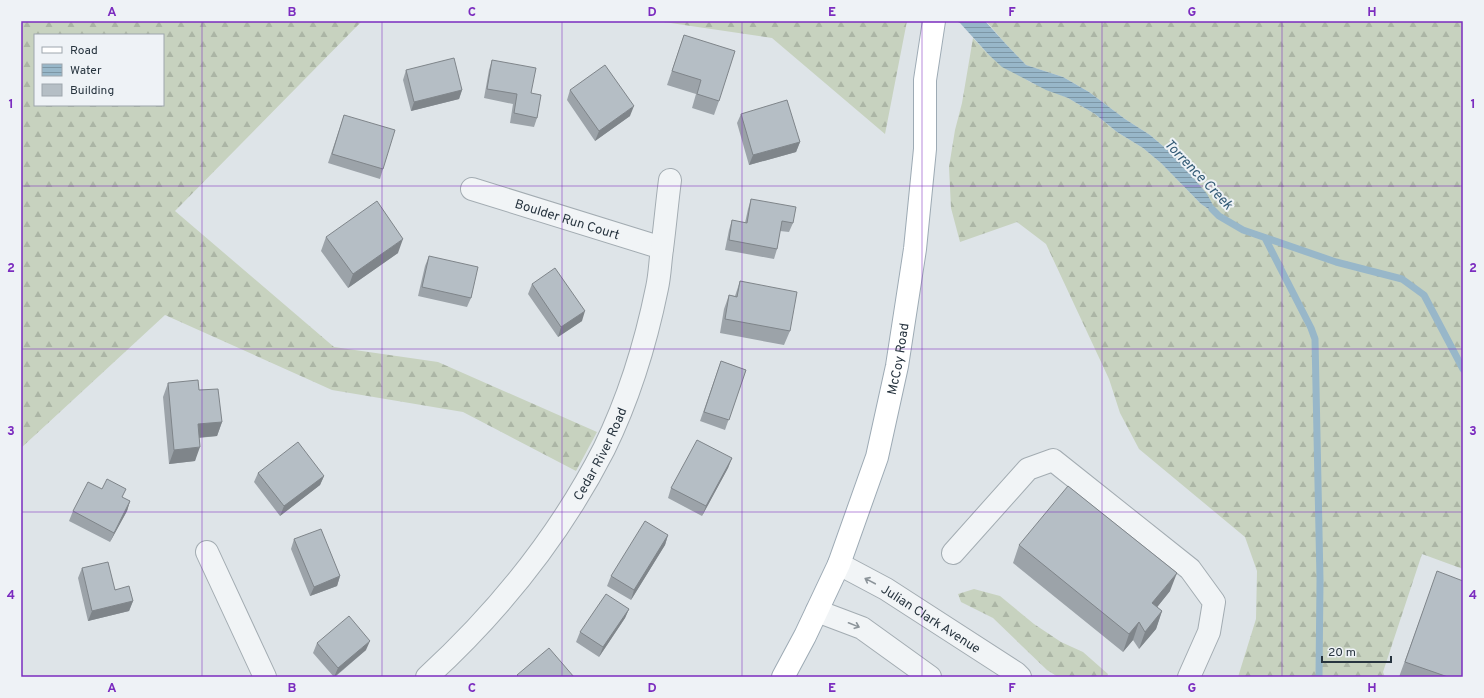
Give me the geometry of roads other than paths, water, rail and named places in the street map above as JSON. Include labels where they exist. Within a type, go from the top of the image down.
[{"type":"main road","name":"McCoy Road","points":[[782,677],[839,564],[877,457],[897,366],[915,249],[925,149],[925,80],[933,27]]},
{"type":"street","name":"Cedar River Road","points":[[427,677],[492,612],[521,576],[563,519],[604,448],[622,407],[645,339],[657,287],[670,180]]},
{"type":"street","name":"Boulder Run Court","points":[[472,189],[662,248]]},
{"type":"street","points":[[953,553],[1028,469],[1053,460],[1190,569],[1214,602],[1209,632],[1189,677]]},
{"type":"street","points":[[208,552],[265,677]]},
{"type":"street","name":"Julian Clark Avenue","points":[[839,564],[886,589],[1020,677]]},
{"type":"street","points":[[817,610],[862,628],[930,677]]},
{"type":"water","points":[[956,21],[985,21],[1026,65],[1063,77],[1089,92],[1125,119],[1150,135],[1177,158],[1207,194],[1219,216],[1201,204],[1161,163],[1143,148],[1117,132],[1095,114],[1068,98],[1046,90],[1002,67],[960,23]]},
{"type":"waterway","name":"Torrence Creek","points":[[1212,209],[1219,216],[1243,230],[1336,262],[1402,279],[1424,295],[1463,369]]},
{"type":"waterway","points":[[1265,238],[1311,328],[1315,339],[1320,580],[1319,677]]}]
